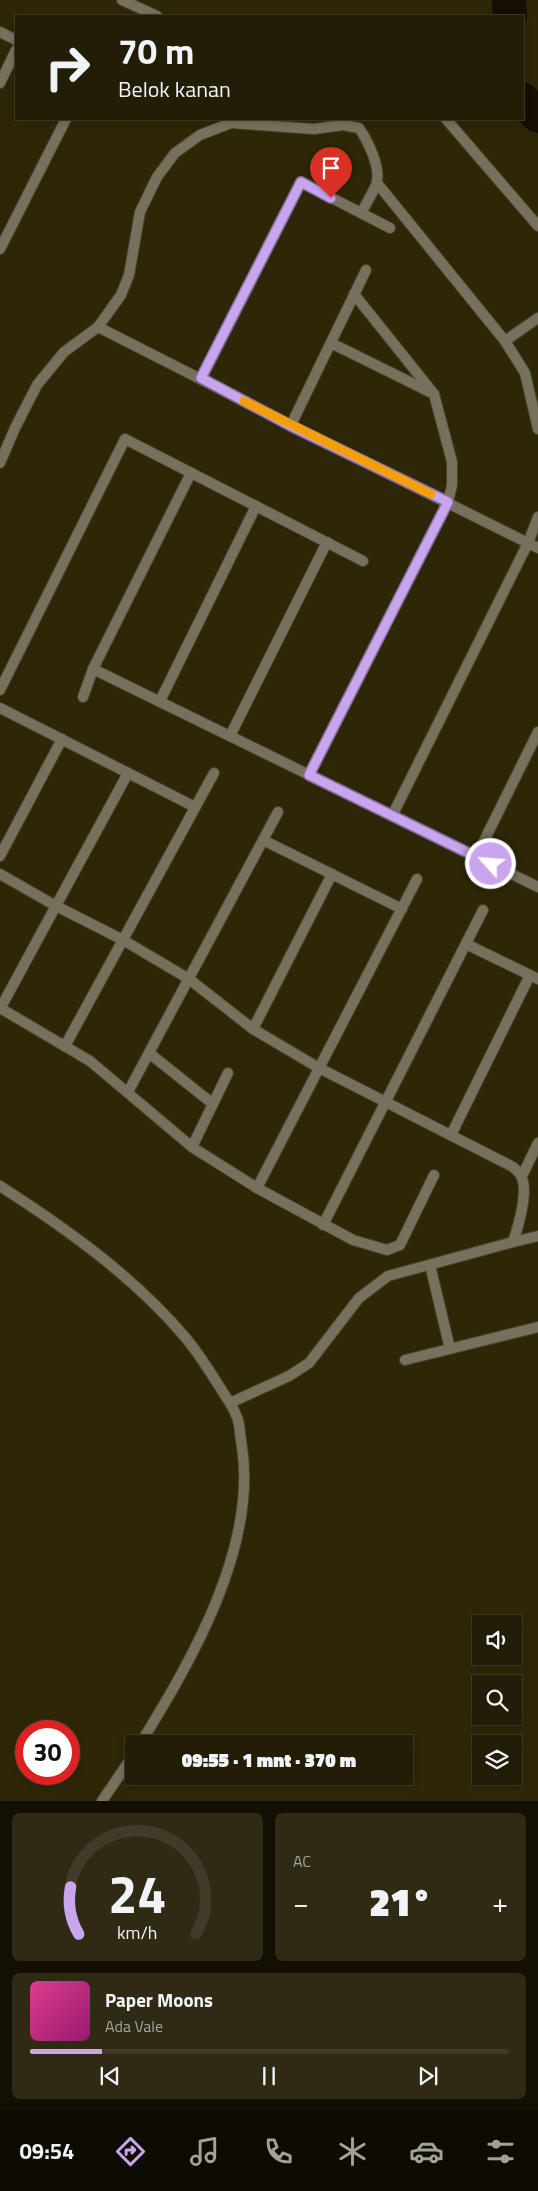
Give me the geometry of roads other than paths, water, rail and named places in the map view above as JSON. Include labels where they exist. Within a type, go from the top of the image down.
[{"type":"street","points":[[122,0],[155,15]]},
{"type":"street","points":[[0,32],[15,40]]},
{"type":"street","points":[[0,82],[15,52]]},
{"type":"street","points":[[0,249],[65,120]]},
{"type":"street","points":[[447,120],[538,226]]},
{"type":"street","points":[[0,463],[15,428],[38,385],[64,352],[98,326],[121,296],[129,275],[140,212],[157,177],[175,153],[200,135],[231,121],[314,128],[343,125],[359,128],[368,140],[374,159],[377,183],[506,341],[525,373],[538,429]]},
{"type":"street","points":[[201,378],[301,182],[390,228]]},
{"type":"street","points":[[361,213],[377,183]]},
{"type":"street","points":[[291,426],[366,270]]},
{"type":"street","points":[[309,775],[448,502],[452,485],[452,462],[434,394],[354,294]]},
{"type":"street","points":[[506,341],[538,318]]},
{"type":"street","points":[[98,326],[291,426],[538,548]]},
{"type":"street","points":[[331,343],[434,394]]},
{"type":"street","points":[[0,690],[126,439],[363,561]]},
{"type":"street","points":[[83,697],[93,669],[191,473]]},
{"type":"street","points":[[160,701],[256,506]]},
{"type":"street","points":[[392,816],[528,543],[538,517]]},
{"type":"street","points":[[230,736],[327,542]]},
{"type":"street","points":[[93,669],[538,888]]},
{"type":"street","points":[[0,708],[195,807]]},
{"type":"street","points":[[476,857],[538,732]]},
{"type":"street","points":[[0,856],[62,739]]},
{"type":"street","points":[[128,773],[0,1009],[90,1061],[192,1147],[257,1188],[353,1240],[387,1250],[400,1245],[434,1176]]},
{"type":"street","points":[[65,1046],[214,773]]},
{"type":"street","points":[[128,1092],[278,812]]},
{"type":"street","points":[[263,840],[402,909]]},
{"type":"street","points":[[0,874],[56,906],[123,940],[189,979],[253,1029],[319,1068],[386,1100],[514,1167],[522,1176],[524,1189],[518,1227],[513,1242]]},
{"type":"street","points":[[253,1029],[332,874]]},
{"type":"street","points":[[257,1188],[416,879]]},
{"type":"street","points":[[323,1225],[484,910]]},
{"type":"street","points":[[451,1135],[534,977],[466,944]]},
{"type":"street","points":[[148,1054],[213,1104]]},
{"type":"street","points":[[192,1147],[228,1073]]},
{"type":"street","points":[[522,1176],[538,1145]]},
{"type":"street","points":[[0,1186],[57,1222],[134,1283],[186,1338],[230,1403],[240,1422],[245,1466],[236,1548],[207,1621],[168,1699],[146,1735]]},
{"type":"street","points":[[230,1403],[289,1376],[309,1363],[359,1298],[388,1276],[538,1236]]},
{"type":"street","points":[[430,1265],[450,1349]]},
{"type":"street","points":[[405,1360],[538,1327]]},
{"type":"street","points":[[102,1801],[125,1767]]},
{"type":"waterway","points":[[509,0],[510,15]]},
{"type":"waterway","points":[[524,101],[538,116]]}]
